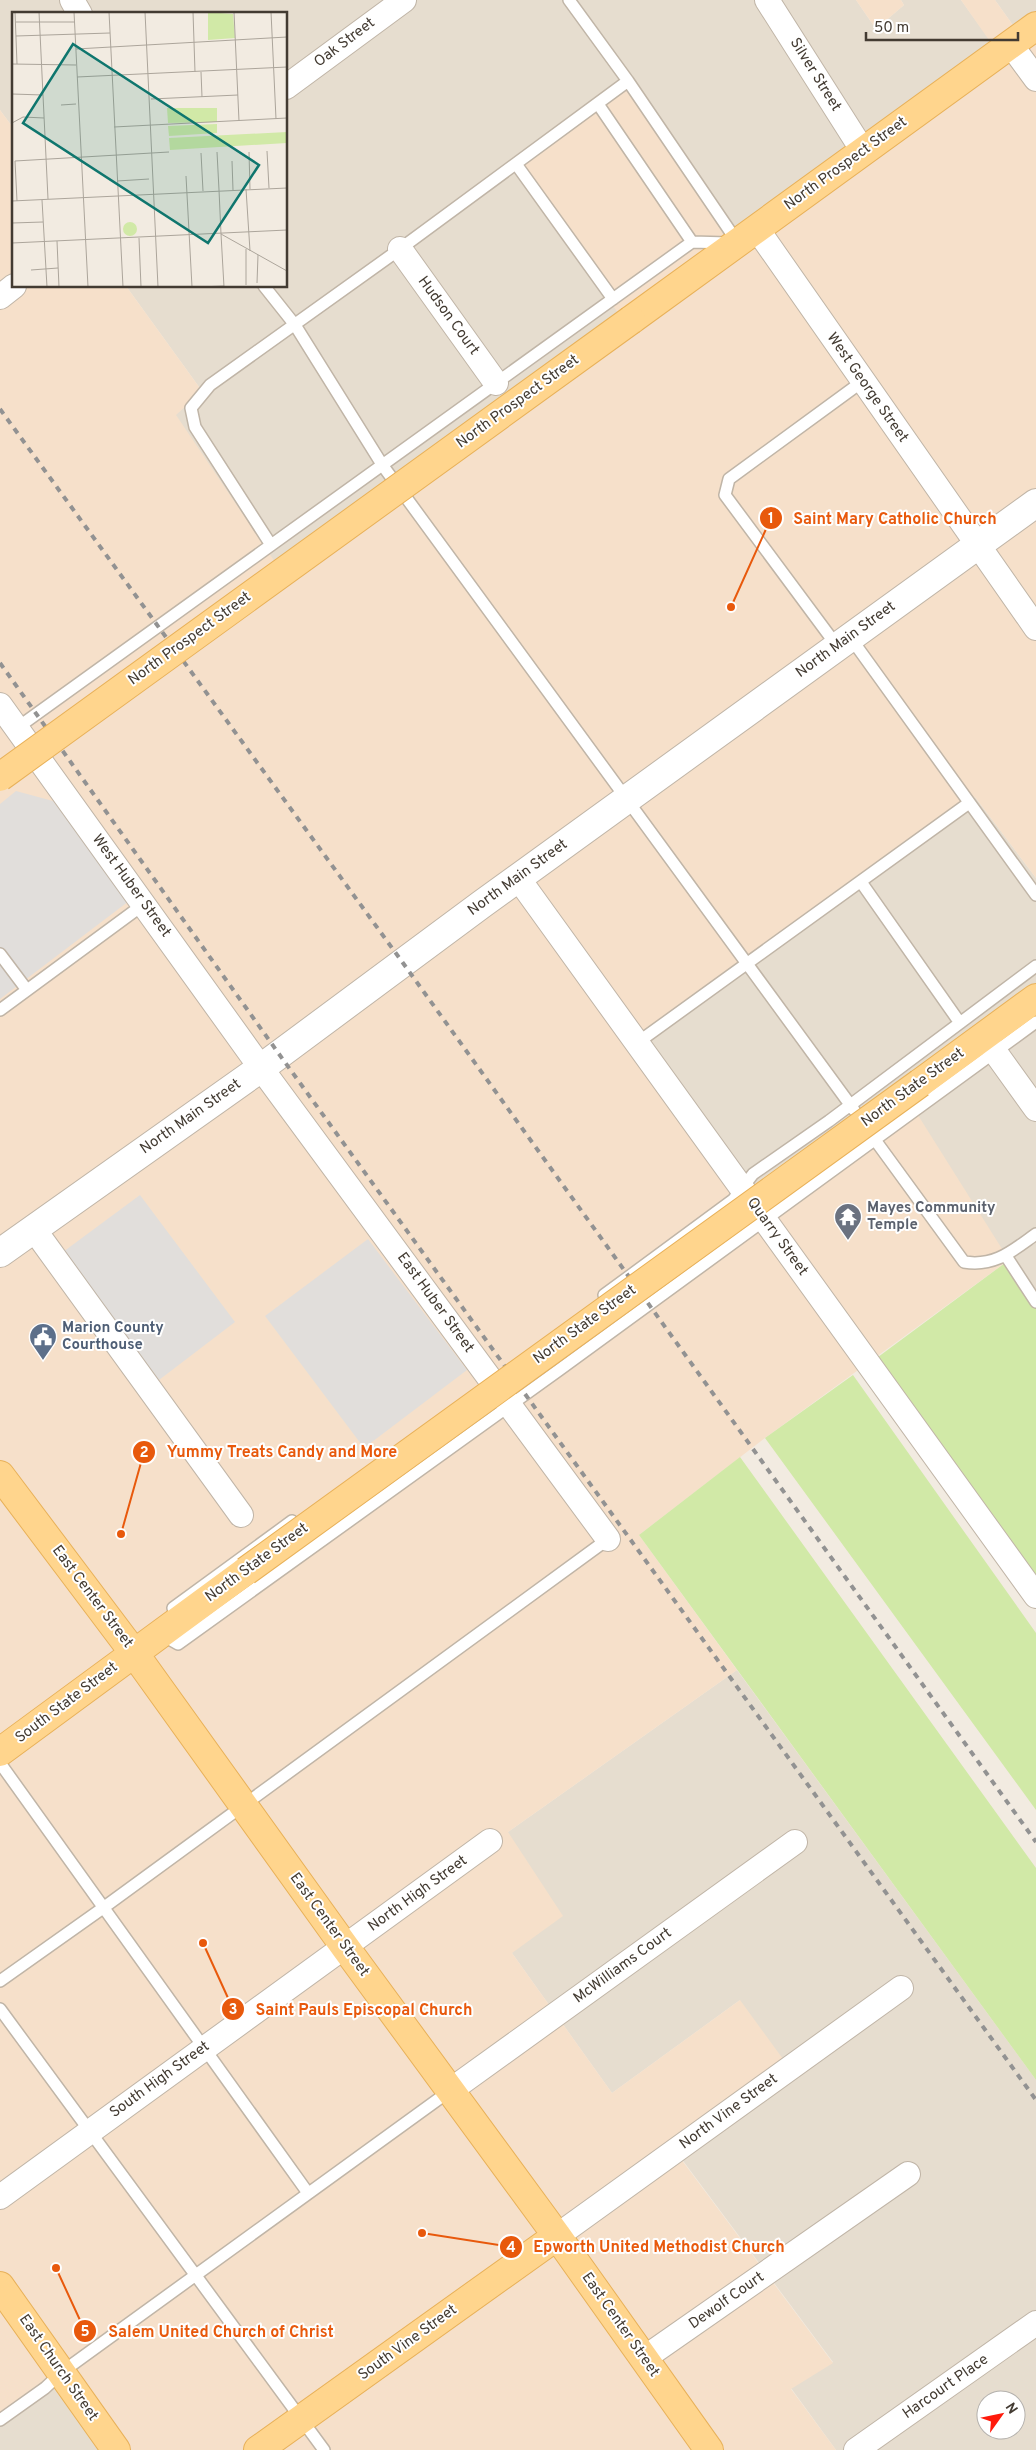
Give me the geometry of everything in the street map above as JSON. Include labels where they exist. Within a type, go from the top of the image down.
[{"type":"main road","name":"North Prospect Street","points":[[0,777],[1036,26]]},
{"type":"main road","name":"North State Street","points":[[134,1653],[161,1622],[246,1571],[1036,998]]},
{"type":"main road","name":"East Center Street","points":[[4,1489],[134,1653],[345,1947],[557,2236],[709,2450]]},
{"type":"main road","name":"South State Street","points":[[0,1752],[134,1653]]},
{"type":"main road","name":"South Vine Street","points":[[258,2450],[557,2236]]},
{"type":"main road","name":"East Church Street","points":[[0,2286],[116,2450]]},
{"type":"street","points":[[72,0],[79,12]]},
{"type":"street","name":"Oak Street","points":[[288,85],[378,7],[404,0]]},
{"type":"street","name":"Silver Street","points":[[767,0],[862,151]]},
{"type":"street","points":[[1011,45],[1036,79]]},
{"type":"street","name":"West George Street","points":[[748,236],[863,381],[1036,628]]},
{"type":"street","name":"Hudson Court","points":[[400,249],[496,383]]},
{"type":"street","points":[[0,297],[12,288]]},
{"type":"street","name":"North Main Street","points":[[0,1252],[261,1068],[518,878],[1036,503]]},
{"type":"street","name":"West Huber Street","points":[[0,705],[261,1068]]},
{"type":"street","name":"Quarry Street","points":[[518,878],[1036,1596]]},
{"type":"street","points":[[995,1052],[1036,1109]]},
{"type":"street","name":"East Huber Street","points":[[261,1068],[608,1539]]},
{"type":"street","points":[[33,1228],[241,1515]]},
{"type":"street","name":"North High Street","points":[[345,1947],[490,1842]]},
{"type":"street","name":"McWilliams Court","points":[[451,2090],[795,1842]]},
{"type":"street","name":"South High Street","points":[[0,2196],[345,1947]]},
{"type":"street","name":"North Vine Street","points":[[557,2236],[901,1988]]},
{"type":"street","name":"Dewolf Court","points":[[643,2359],[908,2174]]},
{"type":"street","name":"Harcourt Place","points":[[856,2450],[1036,2323]]},
{"type":"lane","points":[[569,0],[628,81],[748,236]]},
{"type":"lane","points":[[271,545],[195,428],[191,408],[210,385],[400,249],[628,81]]},
{"type":"lane","points":[[598,104],[692,242]]},
{"type":"lane","points":[[516,164],[613,299]]},
{"type":"lane","points":[[17,728],[692,242],[748,236]]},
{"type":"lane","points":[[266,288],[295,325],[383,466],[964,1262],[980,1264],[1006,1256],[1036,1234]]},
{"type":"lane","points":[[863,381],[729,479],[725,495],[844,642],[970,803],[1036,895]]},
{"type":"lane","points":[[637,1043],[748,965],[970,803]]},
{"type":"lane","points":[[861,882],[960,1023]]},
{"type":"lane","points":[[0,1010],[144,904]]},
{"type":"lane","points":[[0,954],[26,990]]},
{"type":"lane","points":[[597,1301],[733,1200],[753,1174],[850,1106],[1036,966]]},
{"type":"lane","points":[[300,1516],[230,1564],[161,1622],[178,1644],[1036,1022]]},
{"type":"lane","points":[[1006,1256],[1036,1302]]},
{"type":"lane","points":[[419,1431],[558,1331]]},
{"type":"lane","points":[[0,1981],[103,1908],[608,1539]]},
{"type":"lane","points":[[0,1762],[203,2049],[308,2193]]},
{"type":"lane","points":[[0,2009],[324,2450]]},
{"type":"lane","points":[[0,2420],[45,2388],[62,2372],[451,2090]]},
{"type":"shaded area","points":[[0,0],[856,0],[876,29],[904,5],[901,0],[961,0],[997,50],[738,243],[513,162],[624,320],[279,569],[175,415],[202,391],[127,288],[288,288],[288,12],[12,12],[12,126],[0,110]]},
{"type":"shaded area","points":[[856,0],[901,0],[904,5],[876,29]]},
{"type":"shaded area","points":[[961,0],[995,0],[1020,35],[1036,23],[1036,878],[975,797],[631,1044],[750,1206],[904,1093],[1009,1260],[765,1438],[639,1535],[737,1670],[508,1832],[563,1916],[512,1953],[612,2093],[740,2000],[791,2070],[675,2151],[833,2363],[791,2389],[836,2450],[123,2450],[64,2368],[0,2417],[0,110],[12,126],[12,288],[127,288],[202,391],[176,415],[279,568],[623,320],[512,162],[626,84],[738,243],[996,50]]},
{"type":"shaded area","points":[[995,0],[1036,0],[1036,23],[1020,35]]},
{"type":"shaded area","points":[[16,791],[53,801],[129,901],[0,999],[0,804]]},
{"type":"shaded area","points":[[975,797],[1036,878],[1036,1301],[1009,1260],[750,1206],[630,1044]]},
{"type":"shaded area","points":[[140,1195],[235,1322],[159,1380],[63,1252]]},
{"type":"shaded area","points":[[368,1239],[467,1370],[364,1448],[265,1316]]},
{"type":"shaded area","points":[[737,1670],[1036,2080],[1036,2450],[836,2450],[791,2388],[833,2362],[675,2150],[740,2000],[612,2093],[512,1953],[508,1832]]},
{"type":"shaded area","points":[[64,2368],[123,2450],[0,2450],[0,2417]]},
{"type":"green space","points":[[1009,1260],[1036,1301],[1036,1593],[874,1360]]},
{"type":"green space","points":[[853,1375],[1036,1633],[1036,1810],[765,1438]]},
{"type":"green space","points":[[740,1457],[1036,1868],[1036,2080],[639,1535]]},
{"type":"railway","points":[[0,409],[403,963],[1036,1842]]},
{"type":"railway","points":[[0,663],[279,1054],[1036,2100]]},
{"type":"place","name":"Saint Mary Catholic Church","points":[[731,607]]},
{"type":"place","name":"Mayes Community Temple","points":[[848,1241]]},
{"type":"place","name":"Marion County Courthouse","points":[[43,1361]]},
{"type":"place","name":"Yummy Treats Candy and More","points":[[121,1534]]},
{"type":"place","name":"Saint Pauls Episcopal Church","points":[[203,1943]]},
{"type":"place","name":"Epworth United Methodist Church","points":[[422,2233]]},
{"type":"place","name":"Salem United Church of Christ","points":[[56,2268]]}]
